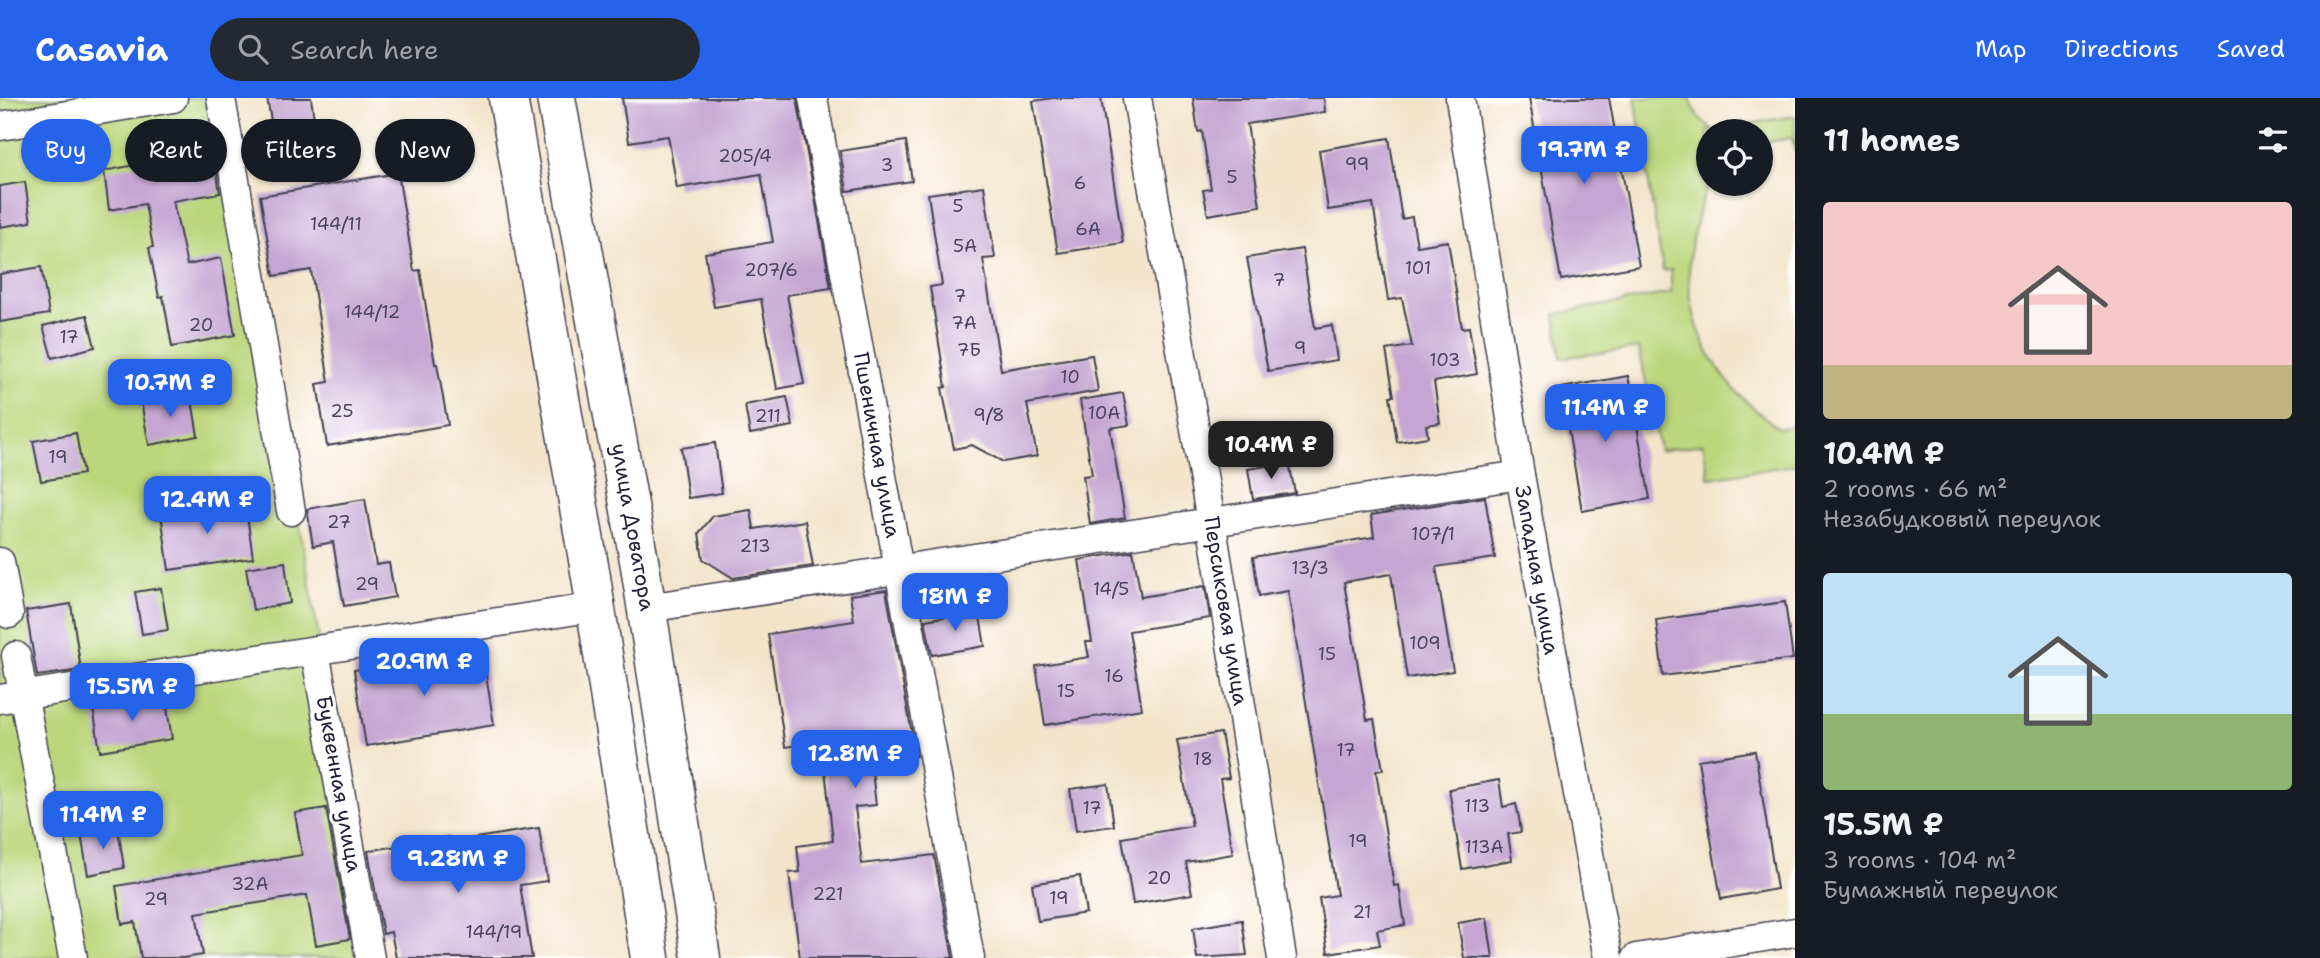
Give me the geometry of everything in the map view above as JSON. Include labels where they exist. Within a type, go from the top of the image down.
[{"type":"main road","points":[[508,98],[596,607],[650,958]]},
{"type":"main road","name":"улица Доватора","points":[[556,98],[647,608],[701,958]]},
{"type":"street","points":[[0,126],[173,98]]},
{"type":"street","points":[[221,98],[291,511]]},
{"type":"street","name":"Пшеничная улица","points":[[813,98],[970,958]]},
{"type":"street","name":"Персиковая улица","points":[[1137,98],[1211,521],[1282,958]]},
{"type":"street","name":"Западная улица","points":[[1460,98],[1520,475],[1608,958]]},
{"type":"street","points":[[647,608],[1520,475]]},
{"type":"street","points":[[0,562],[9,614]]},
{"type":"street","points":[[11,697],[596,607]]},
{"type":"street","name":"Буквенная улица","points":[[315,651],[370,958]]},
{"type":"street","points":[[16,656],[11,697],[73,958]]},
{"type":"street","points":[[1636,958],[1795,932]]},
{"type":"green space","points":[[0,98],[227,98],[320,644],[377,958],[0,958]]},
{"type":"green space","points":[[1635,98],[1690,98],[1696,114],[1701,119],[1696,119],[1696,196],[1704,196],[1695,224],[1689,269],[1696,323],[1706,347],[1736,391],[1756,411],[1779,428],[1795,426],[1795,465],[1709,478],[1703,444],[1660,451],[1639,348],[1561,358],[1555,314],[1671,293],[1671,270],[1663,271]]},
{"type":"green space","points":[[1795,116],[1795,153],[1792,138],[1773,141],[1773,120]]},
{"type":"building","points":[[267,98],[311,98],[314,119],[271,119]]},
{"type":"building","points":[[622,98],[797,98],[831,288],[787,295],[804,384],[777,389],[761,299],[714,307],[705,253],[773,242],[761,174],[677,188],[668,136],[629,142]]},
{"type":"building","points":[[1053,98],[1101,98],[1123,243],[1058,253],[1033,101]]},
{"type":"building","points":[[1193,98],[1324,98],[1325,112],[1247,124],[1260,206],[1208,215],[1203,190],[1211,189],[1202,131],[1198,132]]},
{"type":"building","points":[[1529,98],[1609,98],[1639,266],[1561,280]]},
{"type":"building","points":[[1389,138],[1402,219],[1412,217],[1417,246],[1448,241],[1462,328],[1469,327],[1477,374],[1434,382],[1440,423],[1426,425],[1428,437],[1397,442],[1390,396],[1394,396],[1386,350],[1412,346],[1402,298],[1388,300],[1373,203],[1328,210],[1319,150]]},
{"type":"building","points":[[906,141],[912,181],[847,191],[840,151]]},
{"type":"building","points":[[125,167],[125,182],[218,182],[220,193],[173,201],[187,265],[221,258],[235,335],[172,347],[163,296],[159,297],[149,248],[153,247],[145,204],[109,210],[105,182],[111,182],[111,170]]},
{"type":"building","points":[[375,177],[375,182],[399,182],[414,271],[420,270],[448,425],[327,446],[317,384],[329,382],[311,270],[274,276],[260,196],[344,182],[361,182],[361,179]]},
{"type":"building","points":[[25,182],[31,222],[0,227],[0,186]]},
{"type":"building","points":[[984,186],[995,258],[983,259],[1001,370],[1092,355],[1098,391],[1027,404],[1037,456],[1003,462],[972,445],[954,449],[942,388],[946,387],[930,287],[942,285],[928,194]]},
{"type":"building","points":[[1302,249],[1315,328],[1332,325],[1337,360],[1268,371],[1247,258]]},
{"type":"building","points":[[41,267],[49,314],[0,322],[0,274]]},
{"type":"building","points":[[87,315],[95,347],[52,358],[43,326]]},
{"type":"building","points":[[1628,376],[1650,499],[1582,511],[1561,388]]},
{"type":"building","points":[[1123,393],[1129,425],[1110,428],[1125,518],[1090,524],[1083,476],[1092,475],[1080,400]]},
{"type":"building","points":[[191,394],[198,436],[149,445],[141,402]]},
{"type":"building","points":[[787,397],[793,426],[750,434],[745,405]]},
{"type":"building","points":[[76,433],[83,474],[41,481],[33,441]]},
{"type":"building","points":[[715,443],[722,493],[688,498],[681,448]]},
{"type":"building","points":[[1289,462],[1295,493],[1253,499],[1248,469]]},
{"type":"building","points":[[1485,497],[1495,558],[1436,567],[1453,671],[1407,678],[1391,574],[1344,582],[1367,720],[1374,719],[1383,770],[1376,771],[1394,886],[1399,885],[1405,925],[1377,930],[1380,945],[1328,953],[1319,898],[1337,895],[1288,591],[1259,596],[1253,557],[1374,537],[1371,515]]},
{"type":"building","points":[[365,499],[376,565],[389,563],[395,597],[344,606],[333,542],[313,546],[307,509]]},
{"type":"building","points":[[245,501],[253,558],[169,570],[161,514]]},
{"type":"building","points":[[751,510],[754,529],[805,521],[813,566],[733,578],[703,559],[699,533],[713,516]]},
{"type":"building","points":[[1133,551],[1141,597],[1205,586],[1210,618],[1129,631],[1142,709],[1045,725],[1036,666],[1089,657],[1086,642],[1092,642],[1079,560]]},
{"type":"building","points":[[285,562],[290,603],[253,610],[246,568]]},
{"type":"building","points":[[161,588],[168,630],[142,634],[135,592]]},
{"type":"building","points":[[886,590],[916,756],[871,763],[876,805],[855,807],[862,864],[934,855],[953,958],[800,958],[789,873],[800,872],[797,846],[833,841],[822,742],[785,747],[768,634],[854,621],[850,595]]},
{"type":"building","points":[[1785,602],[1793,659],[1663,676],[1656,620]]},
{"type":"building","points":[[71,604],[81,670],[37,676],[26,611]]},
{"type":"building","points":[[979,611],[985,646],[932,655],[925,620]]},
{"type":"building","points":[[482,650],[494,725],[366,746],[354,670]]},
{"type":"building","points":[[165,696],[172,739],[100,751],[93,707]]},
{"type":"building","points":[[1221,733],[1229,778],[1220,779],[1233,854],[1186,862],[1192,894],[1133,904],[1122,838],[1192,826],[1177,740]]},
{"type":"building","points":[[1755,751],[1777,889],[1721,899],[1698,760]]},
{"type":"building","points":[[1499,780],[1503,807],[1516,804],[1519,818],[1521,832],[1508,834],[1512,860],[1462,869],[1449,789]]},
{"type":"building","points":[[1108,784],[1114,826],[1076,831],[1070,789]]},
{"type":"building","points":[[326,808],[350,939],[316,945],[307,895],[196,913],[203,955],[141,958],[135,922],[122,924],[116,886],[302,855],[295,813]]},
{"type":"building","points":[[118,828],[124,868],[88,875],[81,834]]},
{"type":"building","points":[[539,828],[547,881],[520,885],[532,958],[396,958],[391,932],[383,934],[368,851],[449,837],[450,842]]},
{"type":"building","points":[[1080,876],[1086,913],[1038,921],[1032,884]]},
{"type":"building","points":[[1487,918],[1493,958],[1464,958],[1458,923]]},
{"type":"building","points":[[1242,920],[1247,955],[1197,958],[1193,928]]}]
